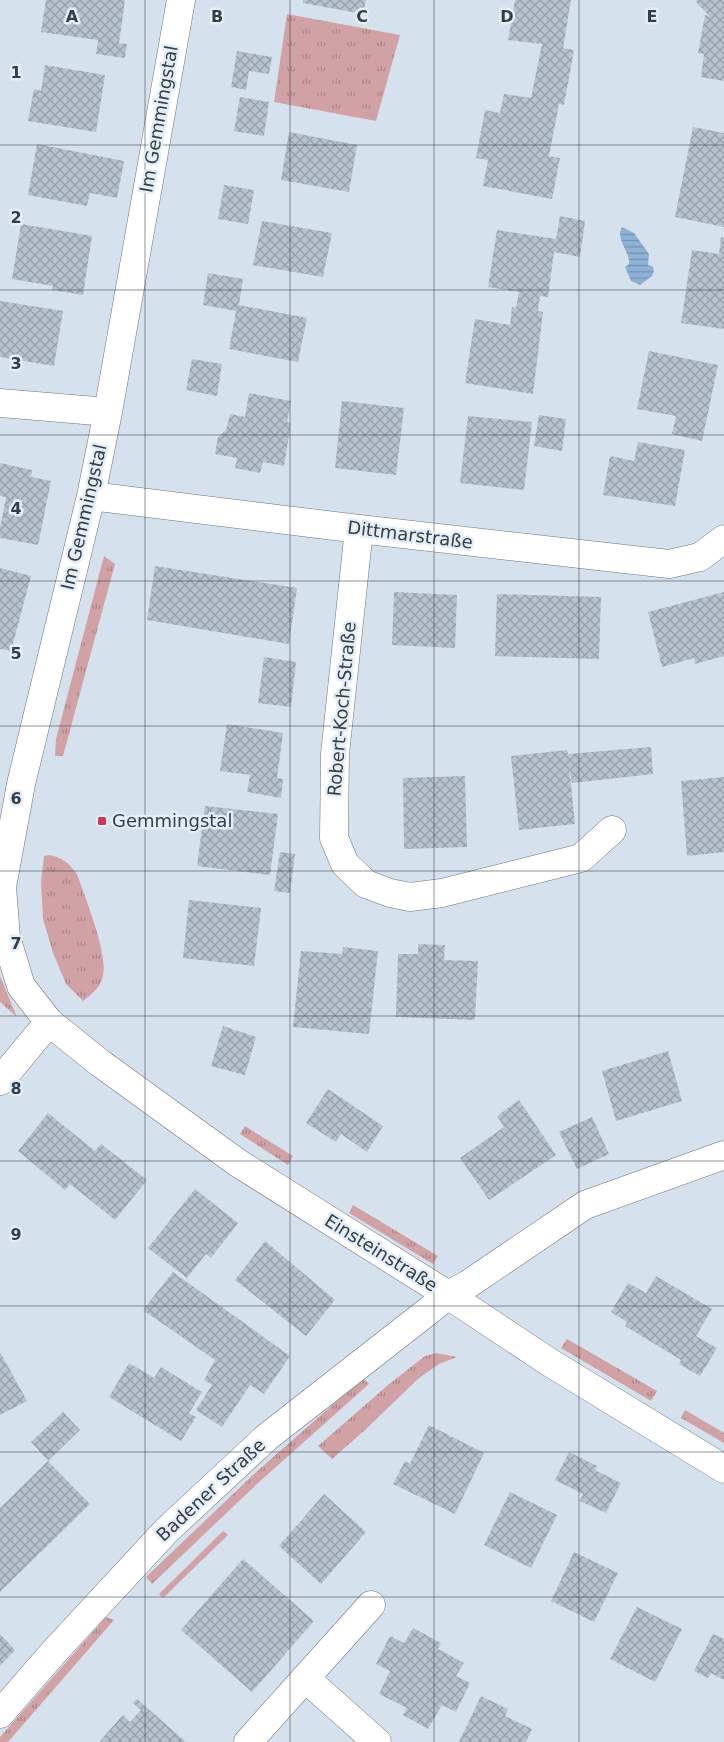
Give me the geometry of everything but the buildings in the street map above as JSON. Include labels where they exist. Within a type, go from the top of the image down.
[{"type":"street","name":"Im Gemmingstal","points":[[49,1022],[21,986],[6,937],[2,887],[21,784],[91,496],[108,412],[181,0]]},
{"type":"street","points":[[0,403],[108,412]]},
{"type":"street","name":"Dittmarstraße","points":[[91,496],[669,564],[700,557],[724,539]]},
{"type":"street","name":"Robert-Koch-Straße","points":[[359,529],[335,754],[334,838],[345,864],[366,884],[390,893],[410,897],[442,893],[581,858],[612,830]]},
{"type":"street","points":[[0,1080],[49,1022]]},
{"type":"street","name":"Einsteinstraße","points":[[49,1022],[100,1063],[238,1163],[448,1295],[549,1362],[724,1469]]},
{"type":"street","name":"Badener Straße","points":[[0,1714],[52,1653],[166,1531],[267,1436],[448,1295],[467,1285],[585,1206],[724,1155]]},
{"type":"street","points":[[248,1742],[371,1605]]},
{"type":"street","points":[[305,1678],[377,1742]]},
{"type":"green space","points":[[287,14],[400,35],[376,121],[274,102]]},
{"type":"green space","points":[[104,556],[115,564],[63,756],[55,756],[56,739]]},
{"type":"green space","points":[[44,856],[58,857],[77,874],[99,940],[104,966],[102,979],[96,990],[83,1001],[66,984],[53,953],[43,919],[41,882]]},
{"type":"green space","points":[[0,976],[17,1017],[0,1002]]},
{"type":"green space","points":[[245,1126],[293,1156],[288,1165],[240,1134]]},
{"type":"green space","points":[[353,1205],[438,1256],[433,1264],[349,1213]]},
{"type":"green space","points":[[567,1339],[657,1391],[651,1401],[561,1348]]},
{"type":"green space","points":[[436,1353],[457,1357],[439,1364],[419,1378],[332,1459],[318,1446],[388,1385],[425,1356]]},
{"type":"green space","points":[[363,1378],[369,1384],[258,1483],[152,1584],[146,1577],[253,1475]]},
{"type":"green space","points":[[685,1410],[724,1433],[724,1443],[681,1418]]},
{"type":"green space","points":[[223,1531],[228,1535],[163,1598],[159,1594]]},
{"type":"green space","points":[[106,1617],[114,1620],[8,1742],[0,1742],[0,1737]]},
{"type":"water","points":[[622,227],[634,233],[649,254],[648,265],[653,267],[654,271],[652,276],[640,285],[631,281],[625,267],[629,264],[629,259],[621,241],[620,232]]},
{"type":"place","name":"Gemmingstal","points":[[102,821]]}]
